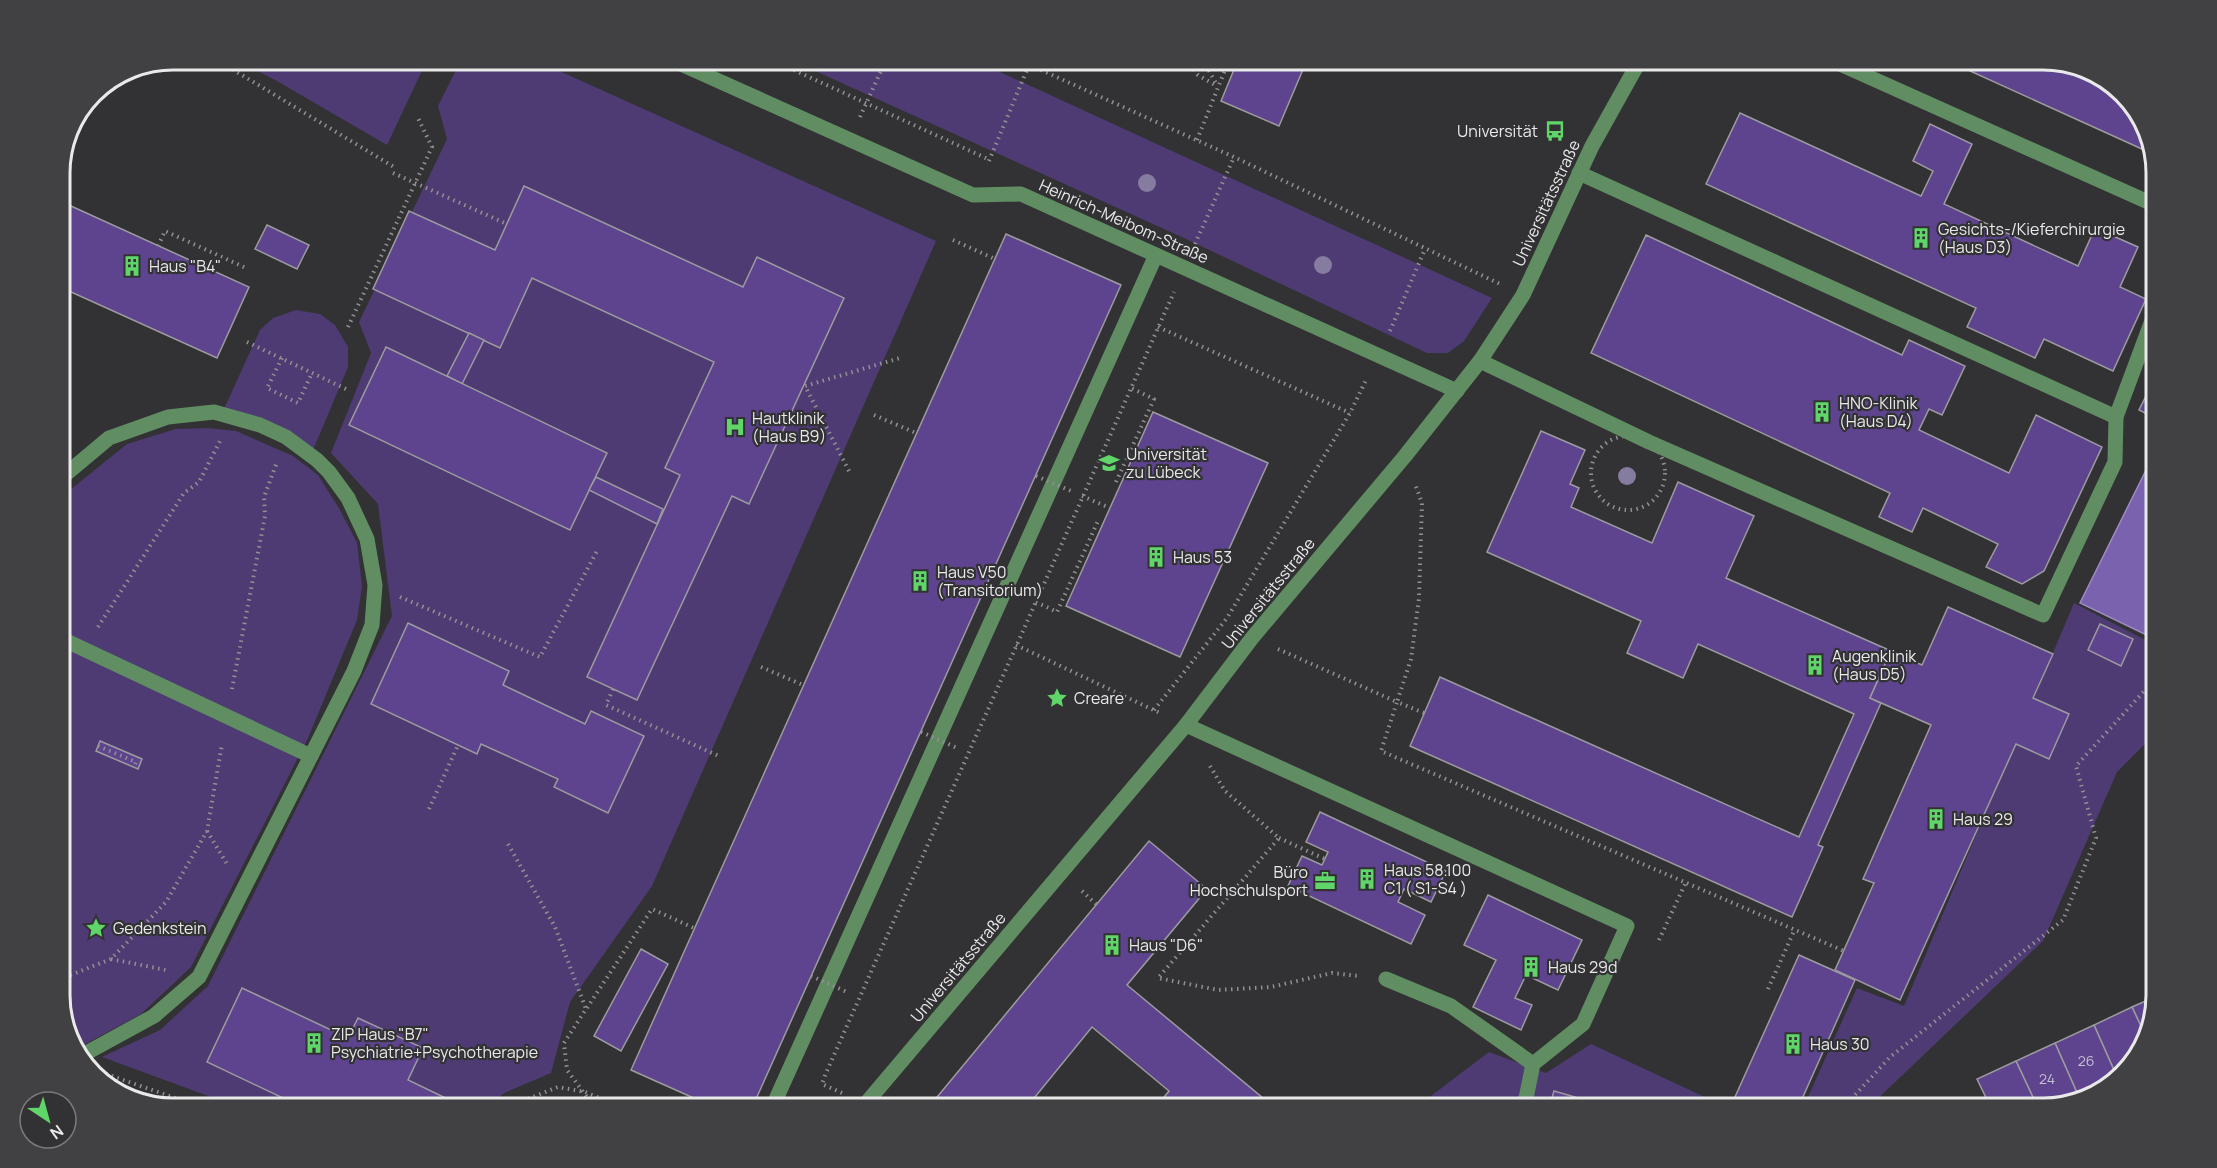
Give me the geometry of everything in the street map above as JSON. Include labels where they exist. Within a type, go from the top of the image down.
[{"type":"lane","name":"Heinrich-Meibom-Straße","points":[[695,70],[973,195],[1021,194],[1457,391]]},
{"type":"lane","name":"Universitätsstraße","points":[[870,1098],[1186,725],[1252,638],[1406,456],[1480,361],[1523,295],[1579,173],[1635,70]]},
{"type":"lane","points":[[1853,70],[2146,201]]},
{"type":"lane","points":[[1579,173],[2116,417]]},
{"type":"lane","points":[[777,1098],[1156,255]]},
{"type":"lane","points":[[1480,361],[1649,442],[2043,615],[2115,462],[2116,417],[2146,337]]},
{"type":"lane","points":[[71,470],[109,438],[168,417],[214,412],[260,425],[286,437],[317,460],[348,498],[367,539],[375,585],[372,625],[354,671],[199,976],[154,1016],[88,1052]]},
{"type":"lane","points":[[71,643],[311,756]]},
{"type":"lane","points":[[1186,725],[1628,926],[1583,1024],[1533,1064],[1526,1098]]},
{"type":"lane","points":[[1386,979],[1451,1006],[1533,1064]]},
{"type":"path","points":[[234,70],[394,167]]},
{"type":"path","points":[[794,70],[990,160]]},
{"type":"path","points":[[850,139],[882,70]]},
{"type":"path","points":[[973,195],[1027,70]]},
{"type":"path","points":[[1047,70],[1523,295]]},
{"type":"path","points":[[1194,70],[1198,75],[1217,86]]},
{"type":"path","points":[[1208,70],[1217,86]]},
{"type":"path","points":[[1197,140],[1224,70]]},
{"type":"path","points":[[348,327],[389,248],[432,147],[417,116]]},
{"type":"path","points":[[393,173],[507,224]]},
{"type":"path","points":[[158,246],[165,231],[246,268]]},
{"type":"path","points":[[953,240],[995,259]]},
{"type":"path","points":[[1154,710],[1227,618],[1350,413],[1379,354],[1425,249]]},
{"type":"path","points":[[1158,327],[1350,413]]},
{"type":"path","points":[[247,342],[348,390]]},
{"type":"path","points":[[282,358],[267,388],[298,403],[312,373]]},
{"type":"path","points":[[849,471],[805,386],[900,358]]},
{"type":"path","points":[[1116,482],[1154,399],[1131,388]]},
{"type":"path","points":[[826,1073],[1127,398]]},
{"type":"path","points":[[874,415],[916,433]]},
{"type":"path","points":[[71,663],[84,648],[184,493],[199,482],[233,417]]},
{"type":"path","points":[[1629,435],[1649,442],[1663,459],[1665,480],[1655,499],[1637,510],[1616,509],[1598,497],[1590,477],[1594,456],[1608,440],[1629,435]]},
{"type":"path","points":[[1406,456],[1422,503],[1420,574],[1411,659],[1381,751],[1844,951]]},
{"type":"path","points":[[1036,476],[1071,491]]},
{"type":"path","points":[[1083,496],[1110,508]]},
{"type":"path","points":[[1036,602],[1057,612],[1098,521]]},
{"type":"path","points":[[375,585],[540,657],[597,551]]},
{"type":"path","points":[[1252,638],[1424,713]]},
{"type":"path","points":[[1016,645],[1186,725],[1225,791],[1279,838],[1325,859]]},
{"type":"path","points":[[761,667],[803,685]]},
{"type":"path","points":[[613,689],[606,705],[721,757]]},
{"type":"path","points":[[1852,1098],[1890,1058],[2063,920],[2096,838],[2076,766],[2146,689]]},
{"type":"path","points":[[921,732],[957,748]]},
{"type":"path","points":[[429,809],[458,745]]},
{"type":"path","points":[[98,746],[136,762],[134,767]]},
{"type":"path","points":[[1279,838],[1158,978],[1218,990],[1271,987],[1332,973],[1386,979]]},
{"type":"path","points":[[508,844],[555,927],[586,1009]]},
{"type":"path","points":[[1659,940],[1686,882]]},
{"type":"path","points":[[589,1098],[567,1070],[564,1043],[652,909],[694,928]]},
{"type":"path","points":[[1768,989],[1795,929]]},
{"type":"path","points":[[111,959],[199,976]]},
{"type":"path","points":[[811,976],[847,992]]},
{"type":"path","points":[[108,1074],[176,1098]]},
{"type":"path","points":[[530,1098],[558,1087],[585,1092],[599,1098]]},
{"type":"shaded area","points":[[256,70],[422,70],[387,145]]},
{"type":"shaded area","points":[[456,70],[557,70],[936,241],[652,886],[570,1002],[551,1073],[504,1093],[498,1098],[214,1098],[102,1057],[160,1030],[208,986],[392,616],[378,504],[331,453],[371,353],[359,322],[447,139],[438,106]]},
{"type":"shaded area","points":[[813,70],[996,70],[1492,298],[1464,341],[1448,353],[1427,353],[1184,238]]},
{"type":"shaded area","points":[[296,310],[320,314],[335,325],[348,347],[348,367],[313,450],[224,409],[260,330],[273,318]]},
{"type":"shaded area","points":[[207,428],[236,431],[293,456],[318,475],[357,543],[362,586],[357,620],[308,738],[191,967],[141,1014],[84,1045],[72,1015],[71,1002],[71,489],[127,444],[176,429]]},
{"type":"shaded area","points":[[2146,470],[2146,635],[2080,603]]},
{"type":"shaded area","points":[[2074,603],[2146,640],[2146,743],[2117,772],[2043,941],[1878,1098],[1808,1098],[1857,988],[1904,1006]]},
{"type":"shaded area","points":[[1591,1044],[1707,1098],[1428,1098],[1489,1052],[1546,1073]]},
{"type":"building","points":[[1234,70],[1303,70],[1279,126],[1221,101]]},
{"type":"building","points":[[1968,70],[2044,70],[2064,72],[2089,81],[2121,105],[2136,128],[2144,150]]},
{"type":"building","name":"Gesichts-/Kieferchirurgie (Haus D3)","points":[[1740,113],[1921,196],[1933,171],[1913,161],[1930,124],[1972,144],[1944,204],[2078,266],[2095,228],[2138,247],[2120,287],[2146,299],[2113,371],[2044,339],[2035,358],[1967,327],[1976,308],[1706,184]]},
{"type":"building","name":"Hautklinik (Haus B9)","points":[[524,186],[743,287],[757,257],[844,298],[749,504],[732,496],[637,700],[587,677],[680,475],[665,468],[714,362],[532,278],[500,348],[373,289],[409,211],[495,250]]},
{"type":"building","name":"Haus \"B4\"","points":[[71,206],[249,287],[217,358],[71,292]]},
{"type":"building","points":[[267,225],[309,245],[297,269],[255,249]]},
{"type":"building","name":"Haus V50 (Transitorium)","points":[[1006,234],[1121,285],[756,1098],[694,1098],[631,1070]]},
{"type":"building","name":"HNO-Klinik (Haus D4)","points":[[1646,235],[1902,355],[1909,340],[1965,366],[1942,415],[1929,409],[1919,430],[2009,473],[2036,415],[2102,447],[2044,571],[2022,584],[1986,567],[1998,544],[1923,508],[1912,532],[1879,517],[1890,493],[1591,353]]},
{"type":"building","points":[[469,333],[484,340],[462,384],[447,376]]},
{"type":"building","points":[[386,347],[607,453],[570,530],[349,425]]},
{"type":"building","points":[[2146,396],[2146,414],[2139,410]]},
{"type":"building","name":"Haus 53","points":[[1153,412],[1268,463],[1180,657],[1066,606]]},
{"type":"building","name":"Augenklinik (Haus D5)","points":[[1541,431],[1585,450],[1570,484],[1579,488],[1571,507],[1652,543],[1678,482],[1754,516],[1726,578],[1891,651],[1870,698],[1881,703],[1818,845],[1823,847],[1792,917],[1410,746],[1440,677],[1799,837],[1854,714],[1698,644],[1683,678],[1627,653],[1641,621],[1487,552]]},
{"type":"building","points":[[596,477],[663,509],[657,524],[589,490]]},
{"type":"building","name":"Haus 29","points":[[1948,607],[2053,654],[2033,698],[2069,714],[2049,759],[2016,744],[1900,1000],[1835,970],[1874,883],[1863,879],[1931,725],[1870,698],[1891,651],[1922,665]]},
{"type":"building","points":[[408,623],[509,671],[503,685],[585,724],[591,711],[644,736],[608,813],[554,787],[558,779],[481,744],[477,754],[371,704]]},
{"type":"building","points":[[2100,624],[2133,639],[2121,666],[2088,650]]},
{"type":"building","points":[[100,741],[142,759],[138,769],[96,751]]},
{"type":"building","name":"Haus 58.100 C1 ( S1-S4 )","points":[[1320,812],[1446,871],[1431,902],[1404,889],[1398,902],[1425,915],[1411,944],[1288,886],[1302,856],[1322,865],[1328,852],[1306,842]]},
{"type":"building","name":"Haus \"D6\"","points":[[1149,841],[1207,889],[1127,985],[1263,1098],[1163,1098],[1169,1091],[1092,1027],[1034,1098],[936,1098]]},
{"type":"building","name":"Haus 29d","points":[[1488,895],[1582,940],[1558,990],[1526,975],[1515,998],[1532,1005],[1521,1030],[1473,1007],[1496,960],[1464,945]]},
{"type":"building","points":[[641,949],[668,964],[621,1051],[594,1036]]},
{"type":"building","name":"Haus 30","points":[[1799,955],[1855,980],[1802,1098],[1735,1098]]},
{"type":"building","name":"ZIP Haus \"B7\" Psychiatrie+Psychotherapie","points":[[242,988],[348,1038],[358,1018],[423,1048],[408,1080],[445,1098],[283,1098],[207,1062]]},
{"type":"building","points":[[2146,1001],[2141,1026],[2132,1007]]},
{"type":"building","points":[[2132,1007],[2141,1026],[2129,1052],[2114,1070],[2094,1025]]},
{"type":"building","points":[[2094,1025],[2114,1070],[2101,1080],[2077,1092],[2055,1043]]},
{"type":"building","points":[[2055,1043],[2077,1092],[2057,1097],[2033,1098],[2016,1061]]},
{"type":"building","points":[[2016,1061],[2033,1098],[1986,1098],[1977,1079]]},
{"type":"building","points":[[1554,1091],[1578,1098],[1552,1098]]},
{"type":"place","name":"Universität","points":[[1555,131]]},
{"type":"place","name":"Gesichts-/Kieferchirurgie (Haus D3)","points":[[1921,238]]},
{"type":"place","name":"Haus \"B4\"","points":[[132,266]]},
{"type":"place","name":"HNO-Klinik (Haus D4)","points":[[1822,412]]},
{"type":"place","name":"Hautklinik (Haus B9)","points":[[735,427]]},
{"type":"place","name":"Universität zu Lübeck","points":[[1109,463]]},
{"type":"place","name":"Haus 53","points":[[1156,557]]},
{"type":"place","name":"Haus V50 (Transitorium)","points":[[920,581]]},
{"type":"place","name":"Augenklinik (Haus D5)","points":[[1815,665]]},
{"type":"place","name":"Creare","points":[[1057,698]]},
{"type":"place","name":"Haus 29","points":[[1936,819]]},
{"type":"place","name":"Haus 58.100 C1 ( S1-S4 )","points":[[1367,879]]},
{"type":"place","name":"Büro Hochschulsport","points":[[1325,881]]},
{"type":"place","name":"Gedenkstein","points":[[96,928]]},
{"type":"place","name":"Haus \"D6\"","points":[[1112,945]]},
{"type":"place","name":"Haus 29d","points":[[1531,967]]},
{"type":"place","name":"ZIP Haus \"B7\" Psychiatrie+Psychotherapie","points":[[314,1043]]},
{"type":"place","name":"Haus 30","points":[[1793,1044]]}]
